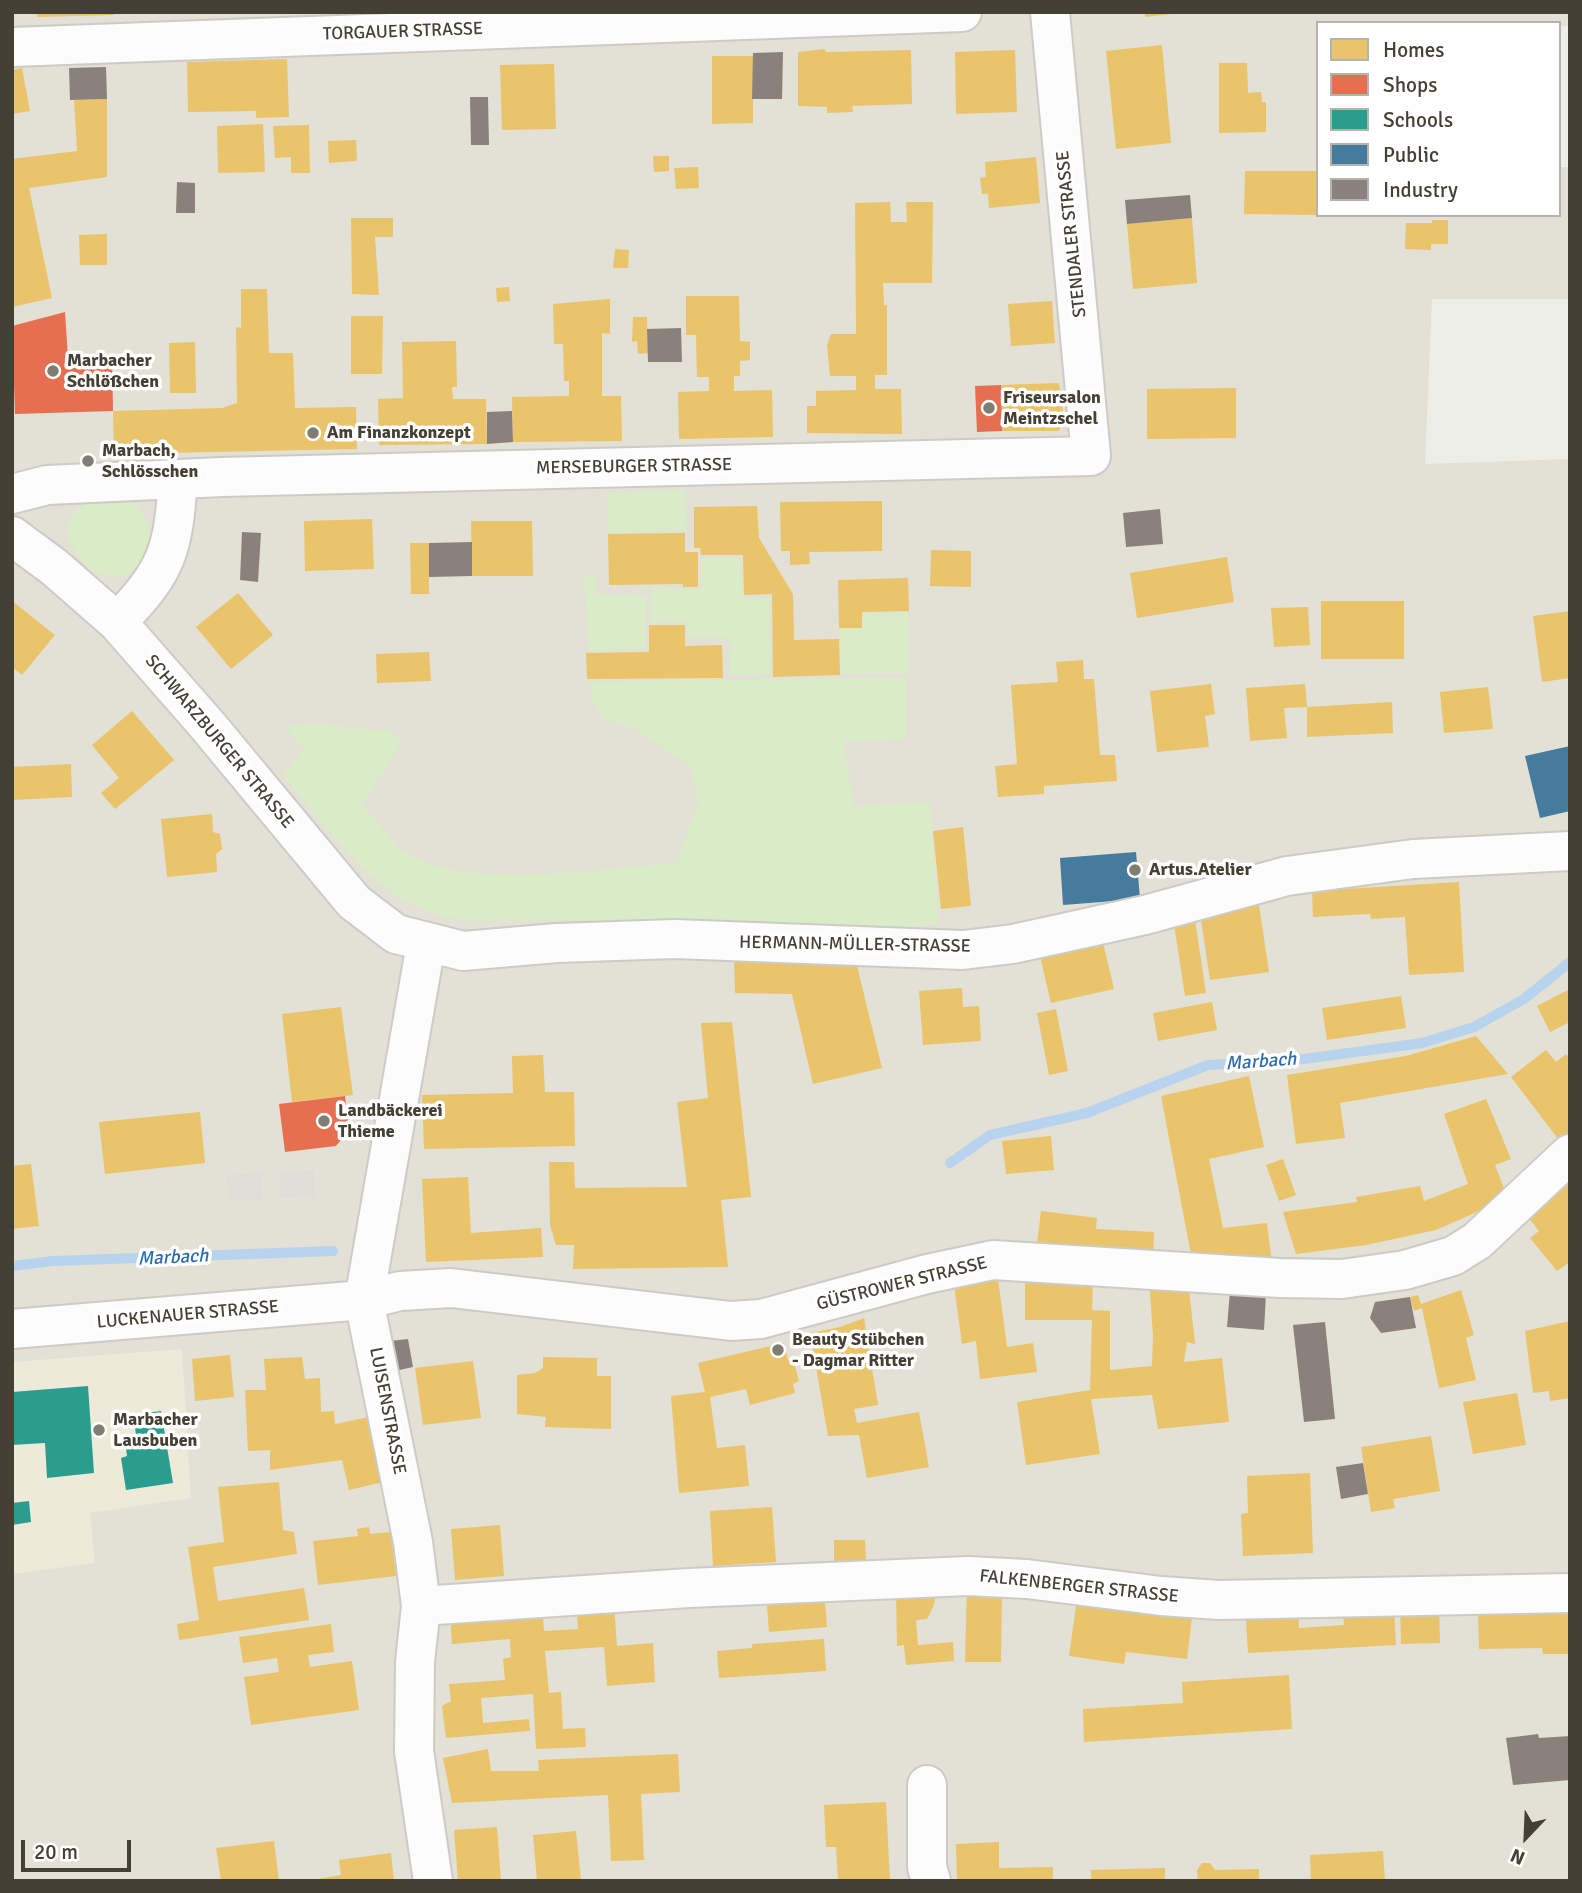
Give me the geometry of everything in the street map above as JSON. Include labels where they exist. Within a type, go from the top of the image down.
[{"type":"street","name":"TORGAUER STRASSE","points":[[12,47],[962,12]]},
{"type":"street","name":"STENDALER STRASSE","points":[[1050,12],[1091,456]]},
{"type":"street","name":"MERSEBURGER STRASSE","points":[[12,494],[47,485],[178,479],[1091,456]]},
{"type":"street","points":[[117,622],[145,594],[166,561],[175,522],[178,479]]},
{"type":"street","name":"SCHWARZBURGER STRASSE","points":[[12,536],[54,567],[117,622],[208,726],[354,902],[396,934],[426,944]]},
{"type":"street","name":"HERMANN-MÜLLER-STRASSE","points":[[426,944],[463,951],[557,943],[675,939],[963,950],[1013,944],[1145,915],[1287,876],[1413,859],[1570,851]]},
{"type":"street","name":"LUISENSTRASSE","points":[[426,944],[364,1300],[413,1542],[421,1606],[415,1662],[414,1751],[433,1881]]},
{"type":"street","name":"GÜSTROWER STRASSE","points":[[364,1300],[424,1288],[451,1288],[731,1321],[761,1319],[927,1274],[993,1261],[1280,1278],[1342,1279],[1405,1270],[1453,1256],[1477,1241],[1570,1154]]},
{"type":"street","name":"LUCKENAUER STRASSE","points":[[12,1329],[364,1300]]},
{"type":"street","name":"FALKENBERGER STRASSE","points":[[421,1606],[689,1588],[968,1576],[1027,1579],[1161,1596],[1219,1600],[1570,1593]]},
{"type":"street","points":[[927,1785],[927,1860],[931,1881]]},
{"type":"shaded area","points":[[12,12],[1570,12],[1570,26],[1561,26],[1561,21],[1316,21],[1316,217],[1561,217],[1561,167],[1570,167],[1570,299],[1432,299],[1425,464],[1570,459],[1570,1881],[12,1881]]},
{"type":"shaded area","points":[[314,1170],[315,1197],[281,1198],[280,1172]]},
{"type":"shaded area","points":[[261,1173],[262,1200],[228,1201],[227,1175]]},
{"type":"shaded area","name":"Marbacher Lausbuben","points":[[182,1349],[191,1498],[90,1513],[95,1563],[12,1574],[12,1362]]},
{"type":"green space","points":[[685,490],[687,531],[608,533],[607,493]]},
{"type":"green space","points":[[121,497],[144,514],[149,534],[148,542],[134,568],[116,577],[96,572],[79,557],[70,538],[71,519],[86,504]]},
{"type":"green space","points":[[703,558],[740,558],[743,598],[769,598],[771,674],[730,675],[729,638],[688,637],[687,622],[651,622],[651,587],[701,589]]},
{"type":"green space","points":[[584,575],[595,575],[596,595],[646,595],[646,649],[589,650]]},
{"type":"green space","points":[[908,612],[908,673],[841,674],[840,629],[863,628],[863,613]]},
{"type":"green space","points":[[906,677],[906,739],[843,741],[854,806],[930,802],[939,922],[918,926],[877,928],[775,922],[620,920],[464,921],[432,913],[405,901],[382,885],[341,846],[282,776],[304,749],[285,727],[325,724],[390,731],[402,743],[362,804],[391,839],[409,855],[436,866],[467,872],[503,874],[578,872],[677,862],[698,802],[691,767],[633,728],[601,718],[591,697],[590,682]]},
{"type":"building: Homes","points":[[37,12],[114,12],[114,15],[37,17]]},
{"type":"building: Homes","points":[[1145,12],[1170,12],[1170,14],[1145,17]]},
{"type":"building: Homes","points":[[1162,45],[1171,143],[1116,149],[1106,51]]},
{"type":"building: Homes","points":[[824,49],[827,52],[911,50],[912,104],[852,106],[853,112],[827,113],[827,107],[798,106],[798,52]]},
{"type":"building: Homes","points":[[1015,50],[1017,112],[956,114],[955,52]]},
{"type":"building: Homes","points":[[712,56],[753,56],[753,123],[712,124]]},
{"type":"building: Homes","points":[[287,59],[289,117],[256,118],[256,111],[188,112],[187,62]]},
{"type":"building: Homes","points":[[1219,63],[1247,63],[1248,93],[1261,92],[1262,102],[1266,102],[1266,132],[1219,133]]},
{"type":"building: Homes","points":[[554,64],[556,129],[502,130],[500,65]]},
{"type":"building: Homes","points":[[22,68],[30,111],[12,114],[12,70]]},
{"type":"building: Homes","points":[[107,99],[107,177],[29,188],[52,298],[12,307],[12,159],[77,151],[74,100]]},
{"type":"building: Homes","points":[[263,124],[265,172],[218,173],[217,126]]},
{"type":"building: Homes","points":[[309,125],[310,173],[291,173],[291,157],[275,158],[273,126]]},
{"type":"building: Homes","points":[[356,140],[357,161],[329,163],[328,141]]},
{"type":"building: Homes","points":[[653,156],[669,156],[669,171],[654,172]]},
{"type":"building: Homes","points":[[1036,157],[1040,203],[989,208],[988,194],[982,194],[980,178],[986,177],[985,162]]},
{"type":"building: Homes","points":[[698,167],[699,188],[676,189],[674,168]]},
{"type":"building: Homes","points":[[1245,171],[1316,171],[1316,215],[1244,214]]},
{"type":"building: Homes","points":[[890,202],[891,222],[907,222],[906,202],[933,202],[932,283],[883,283],[884,305],[887,305],[887,375],[875,375],[875,389],[901,389],[902,434],[807,433],[807,406],[816,406],[816,391],[856,390],[856,376],[830,376],[827,345],[831,334],[856,334],[855,203]]},
{"type":"building: Homes","points":[[351,218],[393,218],[393,237],[375,237],[379,295],[352,294]]},
{"type":"building: Homes","points":[[1192,218],[1197,283],[1133,289],[1127,224]]},
{"type":"building: Homes","points":[[1432,220],[1448,220],[1448,244],[1431,244],[1431,250],[1405,249],[1406,223],[1432,223]]},
{"type":"building: Homes","points":[[107,234],[107,265],[80,265],[79,235]]},
{"type":"building: Homes","points":[[615,249],[629,250],[628,268],[613,268]]},
{"type":"building: Homes","points":[[509,287],[510,301],[497,302],[496,288]]},
{"type":"building: Homes","points":[[241,289],[267,289],[269,353],[293,353],[295,408],[356,407],[357,449],[114,454],[113,411],[222,408],[237,403],[236,327],[241,328]]},
{"type":"building: Homes","points":[[686,296],[739,296],[740,341],[750,342],[750,360],[740,361],[740,376],[734,376],[734,391],[772,390],[773,437],[679,439],[678,392],[709,391],[709,377],[697,377],[696,335],[686,335]]},
{"type":"building: Homes","points":[[610,299],[610,334],[602,333],[602,396],[621,396],[622,441],[513,442],[512,397],[569,396],[569,381],[564,381],[563,344],[554,344],[553,304]]},
{"type":"building: Homes","points":[[1052,301],[1055,343],[1011,346],[1008,304]]},
{"type":"building: Homes","points":[[351,316],[383,316],[382,374],[351,374]]},
{"type":"building: Homes","points":[[633,317],[647,317],[648,353],[638,354],[637,341],[632,342]]},
{"type":"building: Homes","points":[[456,341],[457,387],[452,387],[453,399],[486,399],[487,444],[379,445],[378,399],[403,398],[402,342]]},
{"type":"building: Homes","points":[[195,342],[196,393],[170,393],[169,343]]},
{"type":"building: Homes","points":[[1059,383],[1064,419],[1059,431],[1002,431],[1001,385]]},
{"type":"building: Homes","points":[[1236,388],[1236,438],[1147,439],[1147,389]]},
{"type":"building: Homes","points":[[882,501],[882,551],[809,552],[810,564],[790,565],[790,551],[781,551],[780,502]]},
{"type":"building: Homes","points":[[757,506],[759,538],[793,594],[794,640],[839,639],[840,675],[773,677],[772,594],[744,595],[743,555],[701,555],[700,548],[694,548],[694,507]]},
{"type":"building: Homes","points":[[372,519],[374,569],[305,571],[304,521]]},
{"type":"building: Homes","points":[[471,521],[532,521],[533,576],[472,576]]},
{"type":"building: Homes","points":[[685,533],[685,552],[698,552],[698,587],[683,587],[683,584],[609,585],[608,534]]},
{"type":"building: Homes","points":[[410,543],[429,543],[429,594],[411,594]]},
{"type":"building: Homes","points":[[931,550],[971,551],[971,587],[930,586]]},
{"type":"building: Homes","points":[[1227,557],[1234,602],[1137,618],[1130,573]]},
{"type":"building: Homes","points":[[908,578],[909,611],[862,612],[862,628],[839,628],[838,580]]},
{"type":"building: Homes","points":[[238,593],[273,635],[231,669],[196,627]]},
{"type":"building: Homes","points":[[12,601],[55,635],[22,675],[12,667]]},
{"type":"building: Homes","points":[[1321,601],[1404,601],[1404,659],[1321,659]]},
{"type":"building: Homes","points":[[1308,607],[1310,645],[1274,647],[1271,608]]},
{"type":"building: Homes","points":[[1570,611],[1570,678],[1542,682],[1533,616]]},
{"type":"building: Homes","points":[[649,625],[685,625],[685,646],[722,645],[723,678],[587,679],[586,653],[649,652]]},
{"type":"building: Homes","points":[[429,652],[431,681],[377,683],[376,654]]},
{"type":"building: Homes","points":[[1083,660],[1084,679],[1094,679],[1100,755],[1115,755],[1117,781],[1044,786],[1044,794],[998,797],[995,766],[1017,764],[1011,685],[1058,682],[1056,662]]},
{"type":"building: Homes","points":[[1211,684],[1215,714],[1205,716],[1209,747],[1157,752],[1150,691]]},
{"type":"building: Homes","points":[[1305,684],[1307,707],[1284,708],[1287,738],[1250,741],[1246,688]]},
{"type":"building: Homes","points":[[1488,687],[1493,729],[1444,733],[1440,692]]},
{"type":"building: Homes","points":[[1392,702],[1393,733],[1307,737],[1307,707]]},
{"type":"building: Homes","points":[[132,711],[174,760],[115,809],[101,793],[119,778],[92,745]]},
{"type":"building: Homes","points":[[71,764],[72,797],[12,800],[12,767]]},
{"type":"building: Homes","points":[[212,814],[213,832],[220,834],[222,849],[216,854],[217,872],[167,877],[161,819]]},
{"type":"building: Homes","points":[[963,827],[971,906],[941,909],[933,831]]},
{"type":"building: Homes","points":[[1459,882],[1464,972],[1409,975],[1405,917],[1371,919],[1370,914],[1313,917],[1312,891]]},
{"type":"building: Homes","points":[[1259,905],[1269,972],[1210,980],[1200,913]]},
{"type":"building: Homes","points":[[1195,920],[1206,993],[1185,996],[1174,924]]},
{"type":"building: Homes","points":[[1102,938],[1114,989],[1051,1003],[1039,952]]},
{"type":"building: Homes","points":[[734,960],[857,966],[882,1068],[813,1084],[792,994],[735,993]]},
{"type":"building: Homes","points":[[962,988],[963,1007],[979,1006],[981,1041],[923,1045],[919,991]]},
{"type":"building: Homes","points":[[1570,989],[1570,1022],[1550,1032],[1537,1006]]},
{"type":"building: Homes","points":[[1401,996],[1406,1028],[1327,1040],[1322,1008]]},
{"type":"building: Homes","points":[[1212,1002],[1217,1030],[1158,1041],[1153,1013]]},
{"type":"building: Homes","points":[[341,1007],[353,1095],[292,1102],[282,1014]]},
{"type":"building: Homes","points":[[1056,1009],[1068,1071],[1049,1075],[1037,1013]]},
{"type":"building: Homes","points":[[732,1022],[751,1197],[721,1200],[728,1267],[573,1269],[574,1245],[556,1245],[550,1225],[549,1162],[574,1162],[575,1188],[687,1187],[677,1102],[708,1098],[701,1023]]},
{"type":"building: Homes","points":[[1476,1036],[1508,1074],[1340,1103],[1345,1138],[1296,1144],[1287,1075],[1406,1056]]},
{"type":"building: Homes","points":[[1546,1050],[1556,1062],[1566,1054],[1570,1059],[1570,1137],[1562,1144],[1511,1077]]},
{"type":"building: Homes","points":[[543,1055],[545,1092],[574,1092],[575,1146],[424,1149],[422,1095],[513,1093],[512,1056]]},
{"type":"building: Homes","points":[[1249,1076],[1264,1147],[1209,1159],[1223,1228],[1267,1223],[1272,1264],[1193,1265],[1161,1096]]},
{"type":"building: Homes","points":[[1486,1099],[1511,1159],[1495,1165],[1505,1191],[1479,1211],[1436,1230],[1366,1245],[1296,1254],[1283,1212],[1357,1202],[1356,1197],[1420,1186],[1424,1201],[1468,1184],[1444,1114]]},
{"type":"building: Homes","points":[[200,1112],[205,1163],[105,1174],[99,1122]]},
{"type":"building: Homes","points":[[1051,1136],[1054,1170],[1006,1174],[1002,1141]]},
{"type":"building: Homes","points":[[1283,1159],[1296,1195],[1279,1201],[1266,1165]]},
{"type":"building: Homes","points":[[31,1164],[39,1226],[12,1229],[12,1166]]},
{"type":"building: Homes","points":[[468,1177],[471,1233],[541,1228],[543,1257],[426,1262],[422,1179]]},
{"type":"building: Homes","points":[[1570,1180],[1570,1266],[1567,1264],[1557,1271],[1530,1238],[1539,1231],[1528,1217]]},
{"type":"building: Homes","points":[[1041,1211],[1097,1218],[1096,1229],[1154,1232],[1153,1259],[1036,1252]]},
{"type":"building: Homes","points":[[1149,1277],[1188,1279],[1195,1344],[1187,1342],[1184,1362],[1222,1358],[1229,1422],[1158,1429],[1152,1395],[1091,1399],[1100,1454],[1026,1465],[1017,1402],[1090,1390],[1092,1320],[1025,1320],[1025,1278],[1093,1279],[1092,1310],[1110,1311],[1110,1370],[1152,1366]]},
{"type":"building: Homes","points":[[998,1279],[1007,1347],[1033,1343],[1037,1372],[980,1379],[976,1341],[962,1344],[954,1285]]},
{"type":"building: Homes","points":[[1461,1290],[1474,1335],[1466,1338],[1476,1380],[1439,1388],[1422,1308],[1414,1311],[1410,1297],[1418,1295],[1421,1304]]},
{"type":"building: Homes","points":[[864,1318],[878,1405],[854,1409],[857,1423],[919,1412],[929,1467],[867,1478],[859,1435],[828,1436],[810,1333],[840,1327]]},
{"type":"building: Homes","points":[[1570,1321],[1570,1398],[1550,1401],[1549,1391],[1533,1393],[1525,1331]]},
{"type":"building: Homes","points":[[784,1343],[788,1360],[793,1359],[799,1381],[793,1384],[795,1393],[750,1405],[746,1389],[710,1397],[717,1448],[745,1445],[749,1486],[679,1493],[671,1396],[705,1392],[698,1363]]},
{"type":"building: Homes","points":[[230,1355],[234,1397],[195,1401],[192,1359]]},
{"type":"building: Homes","points":[[302,1357],[305,1379],[320,1378],[321,1412],[334,1411],[335,1424],[369,1417],[383,1482],[349,1490],[342,1460],[270,1470],[270,1450],[248,1451],[245,1390],[266,1390],[264,1359]]},
{"type":"building: Homes","points":[[543,1357],[597,1358],[597,1376],[611,1376],[611,1429],[545,1427],[546,1417],[517,1414],[517,1375],[535,1373],[543,1368]]},
{"type":"building: Homes","points":[[473,1361],[481,1418],[423,1425],[415,1368]]},
{"type":"building: Homes","points":[[1517,1393],[1526,1445],[1473,1454],[1463,1402]]},
{"type":"building: Homes","points":[[1431,1436],[1440,1491],[1393,1499],[1395,1508],[1371,1512],[1361,1447]]},
{"type":"building: Homes","points":[[1310,1473],[1313,1553],[1243,1556],[1241,1514],[1248,1513],[1247,1476]]},
{"type":"building: Homes","points":[[279,1482],[283,1530],[294,1532],[297,1554],[213,1567],[218,1601],[304,1588],[309,1620],[179,1640],[177,1624],[199,1620],[188,1547],[224,1542],[218,1487]]},
{"type":"building: Homes","points":[[772,1507],[776,1562],[713,1566],[710,1511]]},
{"type":"building: Homes","points":[[500,1525],[504,1576],[455,1580],[451,1529]]},
{"type":"building: Homes","points":[[369,1527],[370,1534],[391,1532],[396,1576],[318,1585],[313,1541],[358,1536],[357,1529]]},
{"type":"building: Homes","points":[[834,1540],[865,1540],[866,1560],[834,1561]]},
{"type":"building: Homes","points":[[937,1584],[934,1605],[927,1619],[916,1620],[918,1645],[953,1642],[954,1661],[906,1665],[904,1645],[897,1646],[896,1591]]},
{"type":"building: Homes","points":[[967,1584],[1002,1585],[1001,1662],[965,1662]]},
{"type":"building: Homes","points":[[824,1588],[827,1627],[769,1632],[766,1593]]},
{"type":"building: Homes","points":[[1112,1600],[1193,1609],[1187,1659],[1126,1652],[1124,1664],[1069,1656],[1076,1606],[1111,1610]]},
{"type":"building: Homes","points":[[1439,1603],[1440,1643],[1401,1644],[1400,1604]]},
{"type":"building: Homes","points":[[1298,1604],[1299,1628],[1344,1625],[1343,1611],[1394,1608],[1396,1645],[1248,1653],[1245,1607]]},
{"type":"building: Homes","points":[[614,1605],[617,1646],[653,1643],[655,1682],[607,1686],[604,1647],[545,1651],[549,1693],[561,1692],[563,1729],[585,1728],[586,1747],[536,1749],[533,1694],[481,1698],[483,1723],[529,1719],[530,1731],[446,1738],[442,1706],[451,1701],[449,1684],[505,1680],[503,1659],[511,1657],[510,1639],[452,1644],[450,1612],[542,1606],[544,1631],[578,1629],[577,1608]]},
{"type":"building: Homes","points":[[1570,1607],[1570,1654],[1543,1654],[1542,1648],[1479,1649],[1478,1610]]},
{"type":"building: Homes","points":[[331,1624],[334,1652],[308,1655],[310,1667],[352,1661],[359,1710],[251,1725],[244,1677],[279,1672],[277,1658],[243,1663],[239,1637]]},
{"type":"building: Homes","points":[[824,1639],[826,1671],[719,1678],[717,1651],[752,1648],[752,1644]]},
{"type":"building: Homes","points":[[1289,1675],[1292,1729],[1084,1742],[1083,1709],[1183,1703],[1182,1682]]},
{"type":"building: Homes","points":[[488,1749],[491,1771],[539,1771],[538,1760],[678,1754],[680,1792],[641,1794],[644,1860],[611,1861],[608,1795],[452,1803],[443,1758]]},
{"type":"building: Homes","points":[[886,1802],[890,1881],[838,1881],[836,1847],[826,1847],[824,1805]]},
{"type":"building: Homes","points":[[497,1827],[501,1881],[458,1881],[454,1830]]},
{"type":"building: Homes","points":[[576,1831],[581,1881],[537,1881],[533,1835]]},
{"type":"building: Homes","points":[[274,1841],[279,1881],[221,1881],[216,1848]]},
{"type":"building: Homes","points":[[999,1842],[999,1868],[1053,1867],[1053,1881],[957,1881],[956,1844]]},
{"type":"building: Homes","points":[[1383,1851],[1385,1881],[1311,1881],[1310,1855]]},
{"type":"building: Homes","points":[[391,1853],[394,1881],[306,1881],[341,1875],[339,1860]]},
{"type":"building: Homes","points":[[1202,1863],[1210,1863],[1215,1870],[1259,1869],[1259,1881],[1198,1881],[1197,1870]]},
{"type":"building: Homes","points":[[1165,1868],[1165,1881],[1091,1881],[1091,1870]]},
{"type":"building: Shops","points":[[65,312],[68,358],[112,354],[113,411],[15,414],[12,326]]},
{"type":"building: Shops","name":"Friseursalon Meintzschel","points":[[1001,385],[1002,431],[977,432],[975,386]]},
{"type":"building: Shops","points":[[345,1096],[349,1130],[336,1146],[285,1152],[279,1104]]},
{"type":"building: Schools","points":[[88,1386],[94,1473],[47,1478],[45,1443],[12,1445],[12,1392]]},
{"type":"building: Schools","points":[[161,1411],[173,1483],[126,1490],[121,1458],[127,1456],[125,1443],[137,1441],[133,1415]]},
{"type":"building: Schools","points":[[29,1501],[31,1522],[12,1525],[12,1503]]},
{"type":"building: Public","points":[[1570,746],[1570,811],[1540,818],[1525,756]]},
{"type":"building: Public","points":[[1136,852],[1140,899],[1063,905],[1060,858]]},
{"type":"building: Industry","points":[[783,52],[782,99],[752,99],[753,53]]},
{"type":"building: Industry","points":[[106,67],[107,99],[70,100],[69,68]]},
{"type":"building: Industry","points":[[470,97],[488,97],[489,145],[471,145]]},
{"type":"building: Industry","points":[[177,182],[195,183],[195,213],[176,213]]},
{"type":"building: Industry","points":[[1190,195],[1192,218],[1127,224],[1125,200]]},
{"type":"building: Industry","points":[[681,328],[682,362],[648,362],[647,329]]},
{"type":"building: Industry","points":[[512,411],[513,442],[487,444],[487,412]]},
{"type":"building: Industry","points":[[1160,509],[1163,544],[1126,547],[1123,513]]},
{"type":"building: Industry","points":[[242,532],[261,533],[258,582],[240,580]]},
{"type":"building: Industry","points":[[472,542],[472,576],[429,577],[429,543]]},
{"type":"building: Industry","points":[[1230,1291],[1266,1294],[1264,1330],[1227,1327]]},
{"type":"building: Industry","points":[[1410,1297],[1416,1328],[1381,1333],[1370,1318],[1375,1302]]},
{"type":"building: Industry","points":[[1325,1322],[1335,1419],[1304,1422],[1293,1325]]},
{"type":"building: Industry","points":[[408,1339],[413,1367],[395,1371],[390,1341]]},
{"type":"building: Industry","points":[[1363,1463],[1368,1494],[1341,1499],[1336,1467]]},
{"type":"building: Industry","points":[[1538,1734],[1539,1738],[1570,1736],[1570,1780],[1513,1785],[1506,1738]]},
{"type":"waterway","name":"Marbach","points":[[950,1163],[990,1135],[1087,1113],[1208,1065],[1304,1059],[1422,1043],[1474,1027],[1524,999],[1570,962]]},
{"type":"waterway","name":"Marbach","points":[[12,1266],[53,1261],[333,1251]]},
{"type":"place","name":"Marbacher Schlößchen","points":[[53,371]]},
{"type":"place","name":"Friseursalon Meintzschel","points":[[989,408]]},
{"type":"place","name":"Am Finanzkonzept","points":[[313,433]]},
{"type":"place","name":"Marbach, Schlösschen","points":[[88,461]]},
{"type":"place","name":"Artus.Atelier","points":[[1135,870]]},
{"type":"place","name":"Landbäckerei Thieme","points":[[324,1121]]},
{"type":"place","name":"Beauty Stübchen - Dagmar Ritter","points":[[778,1350]]},
{"type":"place","name":"Marbacher Lausbuben","points":[[99,1430]]}]
